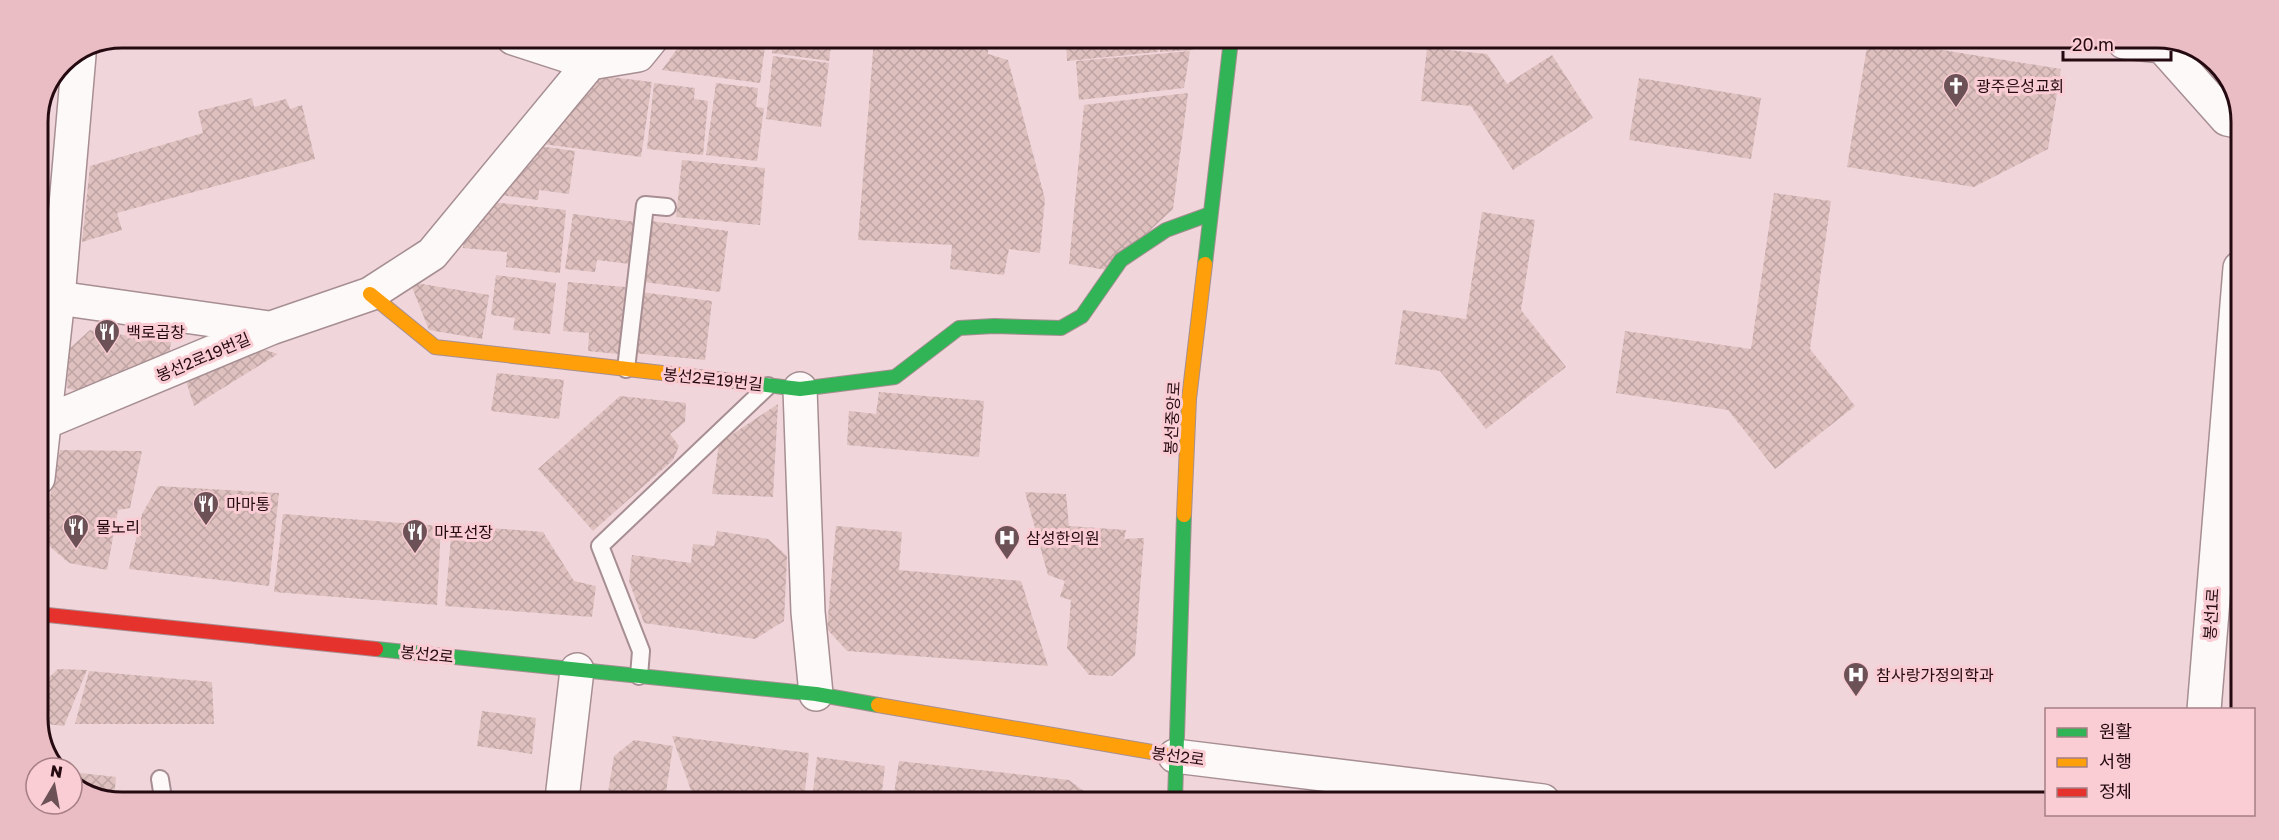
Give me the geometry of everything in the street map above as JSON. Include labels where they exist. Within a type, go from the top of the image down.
[{"type":"street","points":[[544,48],[590,63],[638,55],[644,48]]},
{"type":"street","name":"봉선중앙로","points":[[1175,792],[1189,399],[1230,48]]},
{"type":"street","points":[[2165,49],[2227,119],[2231,120]]},
{"type":"street","points":[[48,368],[58,298],[78,63]]},
{"type":"street","name":"봉선2로19번길","points":[[48,421],[271,328],[370,294],[432,254],[590,63]]},
{"type":"street","name":"봉선2로19번길","points":[[370,294],[435,347],[800,389],[895,377],[959,328],[994,326],[1061,328],[1082,316],[1121,260],[1166,230],[1209,214]]},
{"type":"street","points":[[58,298],[271,328]]},
{"type":"street","points":[[800,389],[808,612],[816,694]]},
{"type":"street","name":"봉선1로","points":[[2204,708],[2227,557],[2231,468]]},
{"type":"street","name":"봉선2로","points":[[48,615],[816,694],[1175,756],[1469,792]]},
{"type":"street","points":[[563,792],[577,670]]},
{"type":"lane","points":[[626,369],[645,205],[667,207]]},
{"type":"lane","points":[[639,676],[641,651],[600,546],[768,385]]},
{"type":"lane","points":[[160,779],[163,792]]},
{"type":"building","points":[[678,48],[765,48],[760,83],[662,70]]},
{"type":"building","points":[[773,48],[831,48],[829,61],[772,53]]},
{"type":"building","points":[[873,48],[988,48],[988,54],[1008,60],[1045,199],[1040,253],[1009,249],[1004,275],[950,269],[952,245],[858,240]]},
{"type":"building","points":[[1066,48],[1158,48],[1158,52],[1067,61]]},
{"type":"building","points":[[1160,48],[1193,48],[1193,50],[1160,52]]},
{"type":"building","points":[[1427,48],[1487,54],[1507,84],[1552,55],[1593,118],[1513,170],[1471,106],[1421,101]]},
{"type":"building","name":"광주은성교회","points":[[1867,48],[1930,48],[2061,69],[2048,149],[1974,187],[1847,167]]},
{"type":"building","points":[[1190,51],[1184,88],[1079,100],[1076,61]]},
{"type":"building","points":[[773,56],[829,63],[821,127],[766,119]]},
{"type":"building","points":[[594,75],[652,82],[641,157],[535,143]]},
{"type":"building","points":[[1639,78],[1761,98],[1751,159],[1629,140]]},
{"type":"building","points":[[654,83],[695,88],[694,99],[708,101],[703,155],[647,149]]},
{"type":"building","points":[[716,83],[758,88],[756,107],[764,108],[757,161],[706,155]]},
{"type":"building","points":[[1188,93],[1173,209],[1107,270],[1069,264],[1084,105]]},
{"type":"building","points":[[252,98],[254,107],[286,99],[290,109],[302,105],[315,159],[117,213],[122,230],[82,242],[90,166],[203,133],[198,111]]},
{"type":"building","points":[[532,145],[575,151],[569,194],[539,190],[538,200],[493,194]]},
{"type":"building","points":[[682,160],[765,168],[760,225],[676,217]]},
{"type":"building","points":[[1774,193],[1831,201],[1810,349],[1855,406],[1775,469],[1728,410],[1616,393],[1625,331],[1751,349]]},
{"type":"building","points":[[481,201],[566,210],[560,273],[506,267],[507,252],[463,248],[466,216]]},
{"type":"building","points":[[1482,212],[1535,220],[1521,310],[1566,367],[1486,429],[1440,371],[1395,364],[1403,310],[1466,319]]},
{"type":"building","points":[[573,214],[636,222],[630,264],[597,260],[595,272],[565,269]]},
{"type":"building","points":[[651,221],[728,231],[720,292],[644,282]]},
{"type":"building","points":[[496,275],[556,283],[550,334],[513,330],[515,318],[491,315]]},
{"type":"building","points":[[410,282],[489,295],[482,339],[429,330]]},
{"type":"building","points":[[568,282],[625,287],[619,354],[588,351],[589,333],[563,331]]},
{"type":"building","points":[[640,292],[712,301],[705,360],[633,353]]},
{"type":"building","points":[[90,330],[171,342],[168,361],[77,391],[67,388],[69,349]]},
{"type":"building","points":[[246,344],[278,354],[194,406],[183,372]]},
{"type":"building","points":[[497,373],[564,380],[559,419],[491,411]]},
{"type":"building","points":[[879,392],[984,401],[979,457],[847,445],[849,411],[876,414]]},
{"type":"building","points":[[620,396],[686,403],[685,422],[670,434],[679,446],[673,460],[593,531],[538,469]]},
{"type":"building","points":[[778,404],[773,497],[712,494],[719,443]]},
{"type":"building","points":[[60,450],[142,451],[130,508],[118,510],[107,570],[69,563],[48,545],[48,506]]},
{"type":"building","points":[[158,486],[279,493],[269,586],[129,569],[142,514]]},
{"type":"building","points":[[1025,492],[1066,494],[1069,526],[1126,530],[1124,539],[1144,538],[1135,656],[1112,676],[1089,675],[1067,648],[1071,600],[1060,597],[1065,581],[1048,575]]},
{"type":"building","points":[[283,514],[441,526],[437,605],[274,592]]},
{"type":"building","points":[[452,525],[543,532],[574,581],[596,586],[592,617],[445,606]]},
{"type":"building","points":[[836,526],[902,532],[899,570],[1021,581],[1048,666],[847,651],[827,629]]},
{"type":"building","points":[[717,531],[768,539],[787,556],[784,621],[755,639],[644,623],[629,581],[632,555],[691,563],[693,544],[714,546]]},
{"type":"building","points":[[58,669],[87,670],[64,726],[48,724],[48,678]]},
{"type":"building","points":[[89,671],[212,682],[214,724],[75,724]]},
{"type":"building","points":[[482,711],[536,718],[532,754],[477,746]]},
{"type":"building","points":[[672,736],[809,753],[805,792],[692,792]]},
{"type":"building","points":[[634,740],[673,746],[666,792],[608,792],[614,756]]},
{"type":"building","points":[[817,757],[885,766],[882,792],[813,792]]},
{"type":"building","points":[[899,761],[1069,780],[1085,792],[894,792]]},
{"type":"building","points":[[84,773],[116,777],[115,791],[98,788],[85,782]]},
{"type":"traffic: fast","points":[[1205,264],[1230,48]]},
{"type":"traffic: fast","points":[[715,379],[800,389],[895,377],[959,328],[994,326],[1061,328],[1082,316],[1121,260],[1166,230],[1210,214]]},
{"type":"traffic: fast","points":[[1175,792],[1184,515]]},
{"type":"traffic: fast","points":[[376,649],[816,694],[878,705]]},
{"type":"traffic: slow","points":[[1184,515],[1189,399],[1205,264]]},
{"type":"traffic: slow","points":[[370,294],[435,347],[715,379]]},
{"type":"traffic: slow","points":[[878,705],[1175,756]]},
{"type":"traffic: jam","points":[[48,615],[376,649]]},
{"type":"place","name":"광주은성교회","points":[[1956,109]]},
{"type":"place","name":"백로곱창","points":[[107,355]]},
{"type":"place","name":"마마통","points":[[206,527]]},
{"type":"place","name":"물노리","points":[[76,550]]},
{"type":"place","name":"마포선장","points":[[415,555]]},
{"type":"place","name":"삼성한의원","points":[[1007,561]]},
{"type":"place","name":"참사랑가정의학과","points":[[1856,698]]}]
